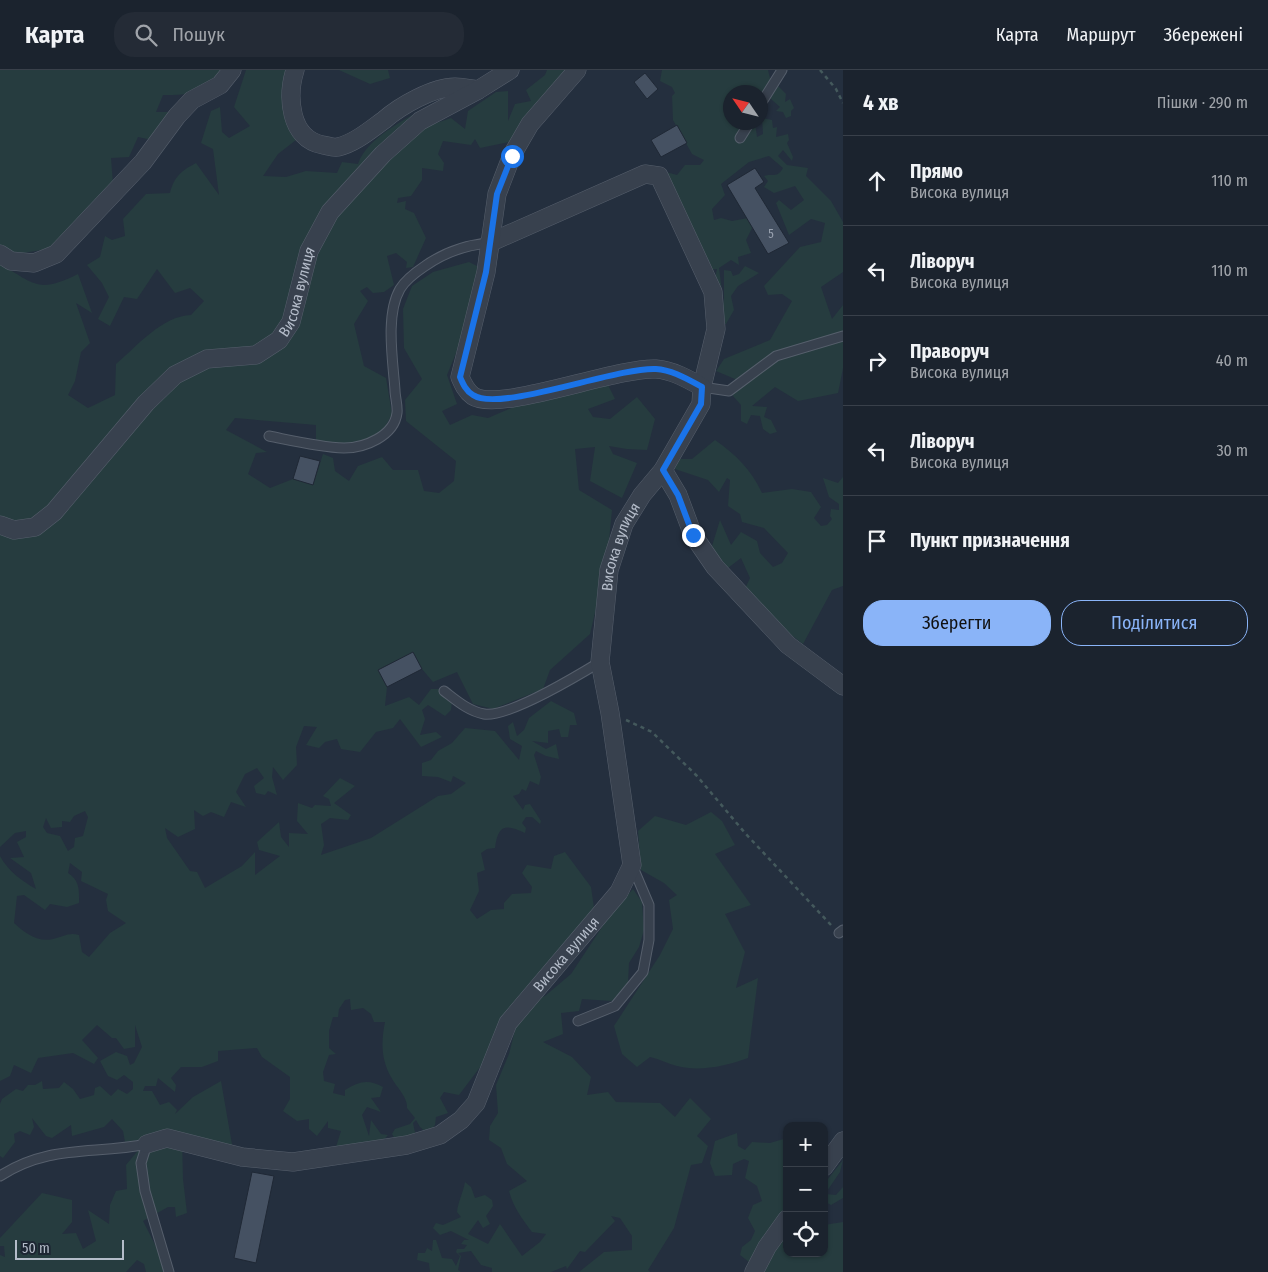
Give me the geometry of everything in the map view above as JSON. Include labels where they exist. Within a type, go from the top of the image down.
[{"type":"street","points":[[0,254],[11,261],[34,263],[56,254],[143,162],[177,116],[192,100],[220,85],[232,70]]},
{"type":"street","points":[[295,70],[290,98],[296,124],[305,137],[318,144],[337,148],[363,136],[395,111],[422,96],[455,86],[478,90]]},
{"type":"street","name":"Висока вулиця","points":[[0,525],[14,530],[35,527],[54,512],[146,404],[175,375],[207,360],[256,355],[279,340],[291,322],[309,251],[330,212],[382,154],[420,121],[478,90],[510,70]]},
{"type":"street","points":[[577,70],[530,124],[512,156],[497,194],[486,272],[460,377],[466,389],[473,396],[480,398],[505,399],[626,372],[656,369],[680,375],[702,387]]},
{"type":"street","name":"Висока вулиця","points":[[147,1144],[167,1138],[242,1157],[293,1162],[407,1145],[440,1135],[461,1120],[476,1103],[508,1023],[619,892],[632,865],[610,713],[600,662],[609,570],[624,524],[642,495],[663,470],[701,404],[702,387],[716,330],[713,292],[659,176],[645,174],[489,243]]},
{"type":"street","points":[[663,470],[678,495],[693,535],[715,567],[788,645],[843,686]]},
{"type":"street","points":[[828,1162],[843,1141]]},
{"type":"street","points":[[754,1272],[767,1247],[783,1225]]},
{"type":"lane","points":[[768,92],[782,70]]},
{"type":"lane","points":[[740,138],[745,130]]},
{"type":"lane","points":[[269,436],[314,446],[346,448],[366,445],[379,439],[390,428],[397,413],[391,336],[394,307],[400,288],[413,274],[433,260],[468,244],[489,243]]},
{"type":"lane","points":[[702,387],[730,391],[776,356],[843,336]]},
{"type":"lane","points":[[444,691],[466,708],[484,714],[502,713],[572,679],[600,662]]},
{"type":"lane","points":[[578,1022],[615,1006],[643,972],[649,940],[649,905],[632,865]]},
{"type":"lane","points":[[0,1176],[31,1160],[60,1152],[120,1149],[147,1144],[141,1163],[145,1191],[169,1272]]},
{"type":"path","points":[[820,70],[836,89],[843,104]]},
{"type":"path","points":[[610,713],[652,732],[697,776],[745,833],[841,932]]},
{"type":"green space","points":[[0,70],[223,70],[210,84],[197,92],[163,95],[156,112],[169,112],[152,140],[138,137],[129,157],[111,158],[113,184],[48,249],[11,255],[0,249]]},
{"type":"green space","points":[[246,70],[290,70],[289,116],[296,140],[278,154],[263,176],[286,177],[306,171],[337,173],[342,162],[358,164],[363,154],[381,135],[405,119],[440,102],[425,127],[451,118],[465,129],[468,111],[496,92],[508,91],[508,121],[515,104],[531,101],[526,90],[545,75],[547,70],[570,70],[509,142],[480,148],[475,139],[471,145],[443,141],[438,154],[444,163],[443,171],[422,168],[422,180],[411,196],[398,198],[397,203],[406,201],[405,209],[414,213],[426,238],[413,267],[406,268],[407,262],[396,253],[387,256],[394,285],[384,292],[373,293],[367,287],[360,291],[368,301],[354,324],[364,366],[386,378],[392,414],[382,433],[366,442],[345,444],[316,443],[316,425],[235,418],[226,430],[267,452],[256,453],[248,474],[270,488],[293,479],[313,485],[323,454],[333,458],[335,471],[349,481],[358,466],[382,457],[393,470],[418,470],[424,491],[439,493],[454,481],[456,461],[406,421],[405,400],[422,379],[404,348],[403,309],[412,286],[433,272],[469,262],[481,268],[463,336],[447,375],[457,404],[442,411],[450,425],[472,415],[488,418],[516,406],[607,383],[615,399],[588,409],[593,417],[610,419],[637,397],[655,419],[647,450],[609,446],[613,454],[637,463],[622,498],[590,481],[595,447],[575,449],[579,490],[612,510],[607,561],[590,634],[550,670],[543,689],[493,709],[473,704],[457,672],[433,682],[422,669],[413,652],[378,670],[387,687],[385,706],[409,697],[419,705],[431,689],[439,689],[452,702],[451,710],[445,716],[428,705],[422,710],[425,719],[420,735],[436,732],[442,737],[421,747],[400,719],[393,728],[376,732],[360,752],[341,749],[337,739],[325,742],[319,748],[306,745],[317,727],[304,726],[296,747],[297,765],[283,780],[273,767],[272,777],[277,795],[268,791],[265,795],[256,793],[254,786],[264,778],[257,768],[245,774],[236,792],[246,807],[231,802],[224,817],[211,812],[203,816],[194,810],[195,829],[178,837],[165,828],[167,838],[190,871],[197,872],[205,888],[242,866],[255,852],[255,875],[280,856],[259,850],[257,842],[279,822],[281,837],[289,847],[289,833],[308,834],[297,821],[298,803],[312,808],[315,805],[331,806],[329,799],[323,796],[340,778],[355,786],[334,803],[351,815],[348,820],[330,818],[321,824],[324,845],[321,855],[371,838],[438,796],[451,794],[466,783],[453,776],[451,782],[438,777],[422,776],[422,763],[431,760],[438,751],[452,743],[465,728],[495,731],[519,760],[522,746],[510,739],[508,726],[513,722],[517,736],[524,730],[529,718],[551,701],[574,713],[577,725],[570,725],[568,737],[561,737],[559,729],[548,731],[548,743],[532,741],[546,749],[556,744],[559,759],[536,751],[534,755],[541,777],[539,785],[530,781],[526,791],[522,789],[519,794],[513,796],[523,810],[525,805],[530,804],[541,821],[540,824],[532,817],[526,817],[522,823],[526,828],[525,833],[513,828],[504,828],[498,834],[495,848],[487,849],[481,853],[485,870],[477,873],[479,891],[470,910],[477,919],[491,910],[504,909],[504,903],[512,894],[531,893],[532,887],[522,873],[527,865],[551,869],[554,856],[565,852],[591,887],[595,915],[459,1095],[444,1092],[440,1098],[448,1113],[436,1117],[435,1125],[428,1134],[420,1127],[416,1120],[413,1123],[416,1137],[397,1142],[392,1134],[395,1129],[410,1124],[415,1118],[407,1108],[406,1100],[385,1064],[383,1036],[385,1022],[374,1022],[371,1014],[363,1008],[351,1010],[350,999],[345,1000],[339,1009],[338,1017],[333,1017],[329,1031],[329,1048],[336,1054],[329,1055],[323,1072],[324,1081],[335,1084],[333,1093],[345,1096],[345,1090],[364,1082],[383,1087],[380,1097],[371,1098],[381,1112],[367,1107],[362,1115],[369,1136],[371,1120],[381,1134],[388,1135],[379,1145],[335,1150],[341,1131],[328,1128],[328,1121],[317,1136],[309,1129],[309,1119],[297,1121],[283,1111],[290,1099],[290,1077],[262,1057],[257,1048],[218,1051],[218,1061],[202,1067],[181,1067],[171,1078],[176,1085],[175,1092],[158,1078],[156,1086],[145,1086],[143,1091],[152,1091],[160,1105],[169,1102],[177,1110],[175,1114],[193,1097],[221,1081],[233,1150],[182,1139],[183,1179],[187,1213],[176,1217],[175,1207],[168,1207],[143,1221],[169,1272],[146,1272],[144,1264],[137,1260],[126,1272],[0,1272],[0,1255],[5,1257],[4,1246],[0,1246],[0,1238],[42,1193],[72,1200],[72,1222],[62,1234],[76,1233],[83,1249],[96,1241],[88,1210],[109,1224],[110,1205],[116,1191],[127,1189],[126,1165],[145,1142],[145,1139],[125,1142],[123,1131],[112,1119],[104,1127],[72,1136],[71,1125],[52,1138],[46,1136],[32,1118],[34,1127],[30,1135],[20,1131],[14,1134],[15,1142],[3,1158],[0,1156],[0,1104],[2,1099],[16,1089],[23,1091],[28,1085],[35,1085],[42,1081],[43,1089],[59,1088],[64,1082],[73,1089],[80,1099],[94,1095],[95,1088],[100,1086],[111,1096],[118,1089],[127,1094],[133,1089],[133,1082],[124,1075],[117,1080],[108,1076],[100,1061],[116,1052],[127,1056],[130,1065],[134,1063],[142,1047],[135,1025],[135,1047],[124,1049],[116,1038],[112,1038],[97,1025],[82,1040],[98,1058],[94,1064],[73,1053],[38,1058],[31,1073],[14,1065],[10,1076],[0,1081],[0,856],[16,875],[36,889],[31,873],[10,858],[24,857],[17,842],[26,837],[26,831],[15,833],[0,847],[0,264],[37,284],[54,284],[78,274],[92,313],[76,303],[90,343],[81,352],[75,381],[68,395],[88,408],[115,395],[116,364],[150,333],[170,321],[191,315],[204,301],[190,288],[175,293],[157,269],[137,299],[124,297],[110,326],[98,319],[109,297],[102,283],[87,265],[100,257],[105,236],[112,240],[125,236],[123,219],[146,194],[170,193],[179,175],[196,163],[219,195],[213,149],[201,143],[211,111],[220,107],[222,132],[229,138],[250,126],[234,107]],"holes":[[[85,811],[88,817],[83,836],[75,838],[74,847],[68,851],[60,836],[47,833],[43,827],[46,818],[51,828],[62,827],[62,821],[70,822],[74,816]],[[70,863],[82,872],[81,881],[108,894],[106,900],[108,911],[126,923],[110,933],[89,957],[82,952],[79,935],[69,934],[47,940],[36,938],[14,923],[17,896],[24,895],[45,910],[50,904],[67,907],[79,903],[77,883],[68,873]]]},
{"type":"green space","points":[[339,70],[388,70],[390,78],[370,84]]},
{"type":"green space","points":[[662,70],[768,70],[770,78],[786,94],[785,102],[790,99],[794,108],[791,111],[791,116],[786,118],[783,112],[776,111],[780,107],[768,98],[768,85],[723,85],[723,130],[756,130],[757,137],[763,134],[763,130],[768,130],[768,119],[772,120],[773,128],[777,127],[776,137],[788,134],[789,140],[787,143],[793,157],[792,161],[783,150],[778,156],[787,165],[808,168],[806,176],[831,201],[843,222],[843,272],[821,287],[832,319],[843,305],[843,368],[838,393],[798,401],[775,387],[752,406],[767,407],[764,417],[771,420],[777,432],[770,434],[763,429],[760,416],[751,415],[747,424],[741,421],[741,405],[733,396],[735,379],[716,371],[724,359],[770,340],[792,301],[782,294],[768,295],[764,286],[800,247],[821,242],[825,223],[811,219],[789,235],[776,203],[779,200],[791,210],[804,200],[795,186],[774,193],[764,187],[768,181],[764,176],[776,175],[783,168],[769,156],[749,162],[721,184],[725,195],[712,209],[714,220],[721,218],[732,221],[748,218],[753,226],[746,240],[751,253],[738,257],[739,265],[731,260],[719,268],[724,306],[724,270],[731,271],[733,276],[739,274],[745,266],[759,273],[738,286],[731,296],[734,310],[726,324],[720,325],[714,282],[717,269],[709,270],[666,172],[677,175],[685,165],[700,165],[704,160],[692,154],[673,120],[672,96],[675,93],[672,87],[660,81]]},
{"type":"green space","points":[[715,440],[742,463],[762,493],[792,489],[811,492],[821,507],[814,518],[821,526],[827,525],[832,519],[830,516],[831,509],[839,510],[839,504],[829,497],[823,478],[838,483],[843,477],[843,586],[832,590],[803,644],[785,630],[745,589],[750,578],[741,558],[728,568],[733,580],[712,546],[720,520],[731,545],[741,532],[757,541],[760,553],[773,567],[782,563],[788,553],[764,528],[742,522],[740,514],[728,506],[730,480],[727,478],[719,492],[708,480],[675,469],[673,463],[679,459],[692,459]]},
{"type":"green space","points":[[711,812],[722,821],[735,845],[715,854],[751,905],[725,914],[745,952],[736,988],[758,978],[748,1058],[722,1066],[686,1068],[650,1057],[637,1067],[622,1054],[614,1026],[660,955],[673,929],[669,900],[677,895],[664,883],[641,870],[638,831],[655,816],[686,825]]},
{"type":"green space","points":[[633,889],[642,902],[644,930],[639,947],[629,963],[628,983],[612,1001],[582,999],[579,1011],[561,1013],[563,1034],[543,1042],[572,1057],[591,1077],[587,1095],[608,1092],[616,1102],[660,1103],[675,1117],[690,1098],[711,1119],[697,1136],[708,1146],[702,1163],[691,1165],[674,1228],[648,1270],[650,1272],[579,1272],[604,1252],[632,1250],[632,1236],[620,1218],[611,1216],[615,1221],[585,1252],[580,1251],[567,1269],[566,1266],[551,1272],[492,1272],[492,1268],[481,1265],[471,1251],[458,1253],[461,1256],[458,1270],[461,1272],[430,1272],[429,1263],[417,1260],[418,1253],[425,1253],[427,1248],[432,1251],[433,1240],[436,1240],[442,1258],[452,1259],[456,1266],[460,1256],[456,1252],[457,1249],[464,1249],[467,1245],[461,1244],[464,1240],[469,1240],[451,1231],[440,1235],[433,1228],[436,1223],[443,1225],[461,1217],[457,1212],[465,1182],[471,1187],[475,1198],[485,1195],[492,1200],[493,1206],[486,1216],[490,1224],[483,1228],[478,1220],[468,1234],[488,1244],[500,1224],[522,1256],[540,1242],[546,1234],[532,1232],[519,1213],[509,1191],[527,1181],[507,1164],[501,1148],[489,1140],[490,1126],[498,1113],[496,1085],[509,1054],[517,1022],[533,1000],[545,996],[571,974],[610,915]]},
{"type":"green space","points":[[737,1133],[738,1146],[745,1150],[752,1142],[770,1143],[783,1139],[783,1257],[828,1257],[828,1224],[843,1222],[843,1272],[748,1272],[749,1262],[740,1255],[742,1247],[751,1240],[755,1231],[748,1218],[753,1205],[762,1201],[757,1186],[745,1178],[749,1161],[744,1159],[733,1164],[732,1175],[715,1176],[710,1163],[715,1141]]},
{"type":"green space","points":[[843,1160],[840,1172],[828,1190],[828,1179]]},
{"type":"green space","points":[[843,1187],[843,1198],[831,1205],[828,1203],[828,1194],[836,1195]]},
{"type":"building","points":[[645,73],[658,89],[647,99],[634,82]]},
{"type":"building","points":[[677,125],[687,143],[661,157],[651,140]]},
{"type":"building","points":[[755,168],[764,182],[755,188],[789,243],[768,254],[727,185]]},
{"type":"building","points":[[300,456],[320,461],[313,485],[293,479]]},
{"type":"building","points":[[413,652],[422,669],[387,687],[378,670]]},
{"type":"building","points":[[252,1172],[274,1176],[256,1263],[234,1258]]},
{"type":"route","points":[[512,156],[497,194],[486,272],[460,377],[466,389],[473,396],[480,398],[505,399],[626,372],[656,369],[680,375],[702,387],[701,404],[663,470],[678,495],[693,535]]}]
